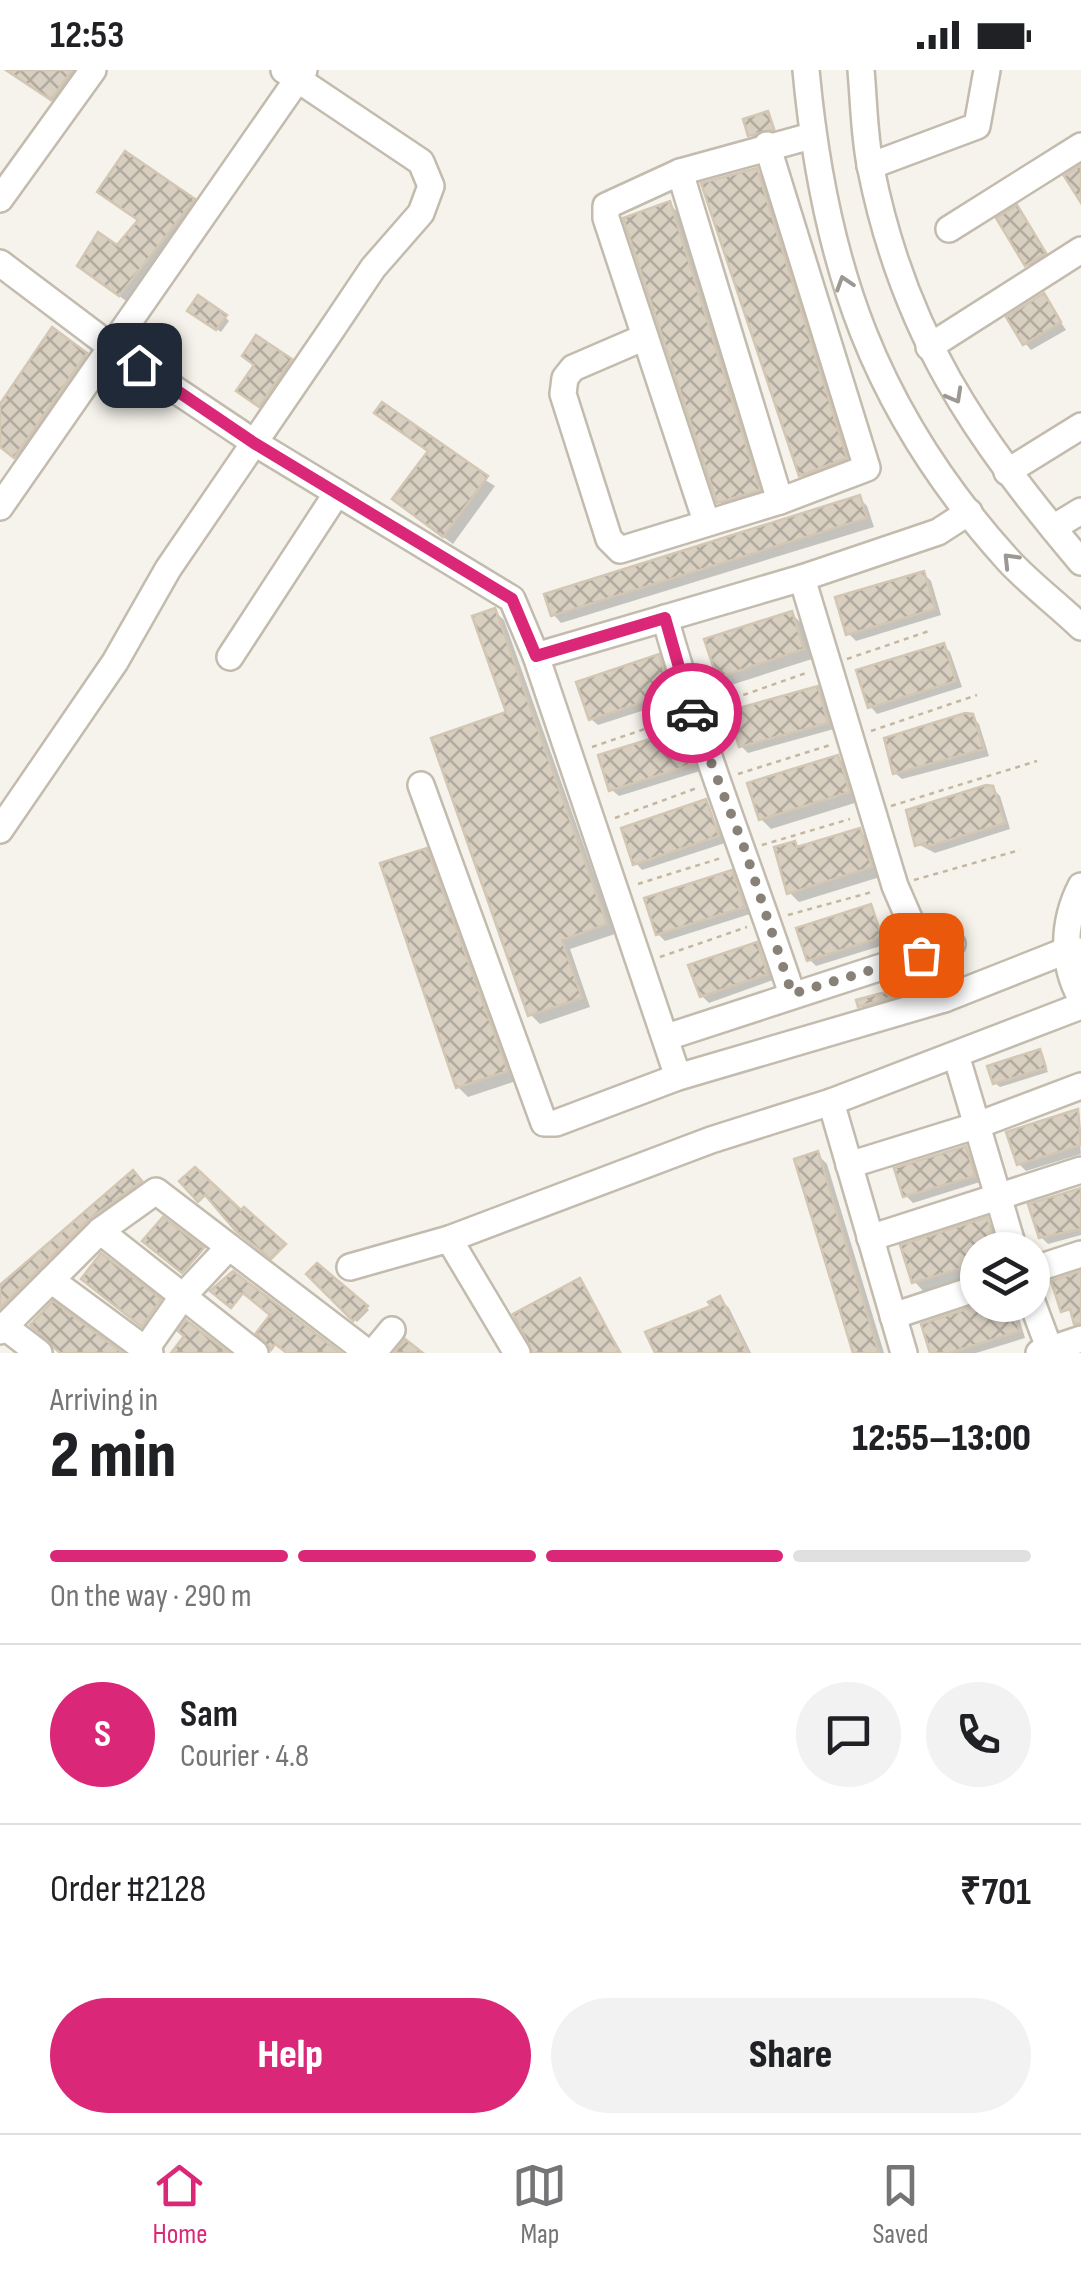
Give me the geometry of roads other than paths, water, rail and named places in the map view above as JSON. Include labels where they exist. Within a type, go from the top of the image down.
[{"type":"street","points":[[0,199],[92,70]]},
{"type":"street","points":[[806,70],[812,136],[836,255],[871,354],[919,443],[969,512],[1010,563],[1081,626]]},
{"type":"street","points":[[861,70],[870,166],[897,272],[929,347],[966,415],[1081,562]]},
{"type":"street","points":[[870,166],[978,126],[987,70]]},
{"type":"street","points":[[0,507],[295,73],[421,162],[431,186],[422,212],[373,268],[168,568],[115,662],[0,830]]},
{"type":"street","points":[[706,522],[605,212],[610,200],[680,172],[812,136]]},
{"type":"street","points":[[645,337],[573,368],[565,378],[563,394],[612,545],[626,550],[780,501],[859,474],[868,462],[767,146]]},
{"type":"street","points":[[949,229],[1081,146]]},
{"type":"street","points":[[680,172],[780,501]]},
{"type":"street","points":[[929,347],[1081,250]]},
{"type":"street","points":[[0,263],[110,346],[254,443],[512,599],[536,656],[590,827],[678,1077]]},
{"type":"street","points":[[1007,472],[1081,426]]},
{"type":"street","points":[[230,657],[337,493]]},
{"type":"street","points":[[1053,528],[1081,511]]},
{"type":"street","points":[[536,656],[802,578],[938,532],[969,512]]},
{"type":"street","points":[[802,578],[895,886],[921,955],[944,998]]},
{"type":"street","points":[[665,618],[692,713],[745,850],[792,994]]},
{"type":"street","points":[[421,785],[539,1119],[556,1123],[678,1077],[944,998],[1074,950]]},
{"type":"street","points":[[1081,886],[1071,906],[1081,998]]},
{"type":"street","points":[[667,1037],[952,944]]},
{"type":"street","points":[[350,1268],[448,1239],[712,1140],[831,1102],[1081,1006]]},
{"type":"street","points":[[956,1055],[1008,1232]]},
{"type":"street","points":[[849,1166],[976,1126],[1081,1086]]},
{"type":"street","points":[[831,1102],[904,1353]]},
{"type":"street","points":[[870,1238],[1081,1170]]},
{"type":"street","points":[[39,1353],[2,1329],[100,1230],[147,1193],[156,1191],[371,1353],[392,1330]]},
{"type":"street","points":[[100,1230],[255,1353]]},
{"type":"street","points":[[448,1239],[517,1353]]},
{"type":"street","points":[[50,1280],[146,1352],[183,1296],[229,1246]]},
{"type":"street","points":[[1050,1264],[1081,1254]]},
{"type":"street","points":[[894,1316],[960,1294]]},
{"type":"street","points":[[1038,1322],[1047,1352],[1081,1339]]}]
